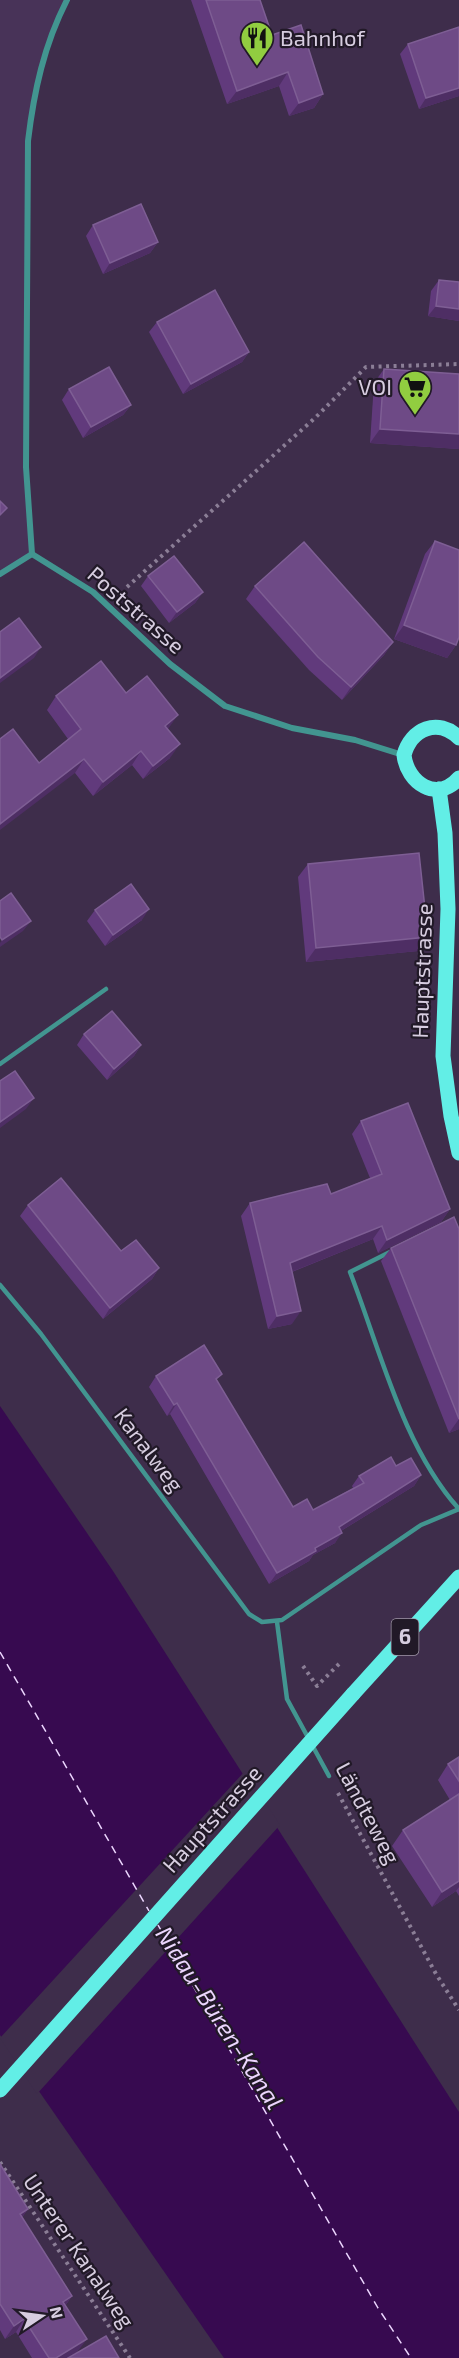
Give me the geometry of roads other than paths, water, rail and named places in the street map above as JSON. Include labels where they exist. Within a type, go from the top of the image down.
[{"type":"main road","points":[[457,730],[439,727],[422,730],[410,740],[404,755],[408,773],[413,780],[429,789],[448,786],[459,778]]},
{"type":"main road","name":"Hauptstrasse","points":[[439,789],[445,833],[448,909],[443,1056],[450,1116],[459,1153]]},
{"type":"main road","name":"Hauptstrasse","points":[[0,2090],[459,1577]]},
{"type":"street","points":[[0,574],[32,554],[26,467],[28,141],[33,96],[45,52],[67,0]]},
{"type":"street","name":"Poststrasse","points":[[32,554],[93,592],[170,664],[225,706],[292,728],[355,740],[404,755]]},
{"type":"lane","points":[[0,1064],[106,988]]},
{"type":"lane","points":[[277,1622],[421,1525],[459,1509],[444,1492],[400,1412],[350,1272],[400,1247]]},
{"type":"lane","name":"Kanalweg","points":[[0,1285],[41,1334],[249,1614],[262,1622],[277,1622]]},
{"type":"lane","name":"Ländteweg","points":[[277,1622],[287,1699],[329,1776]]},
{"type":"water","name":"Nidau-Büren-Kanal","points":[[0,1406],[113,1571],[459,2112],[459,2358],[224,2358],[0,2035]]},
{"type":"place","name":"Bahnhof","points":[[257,67]]},
{"type":"place","name":"VOI","points":[[415,416]]}]
